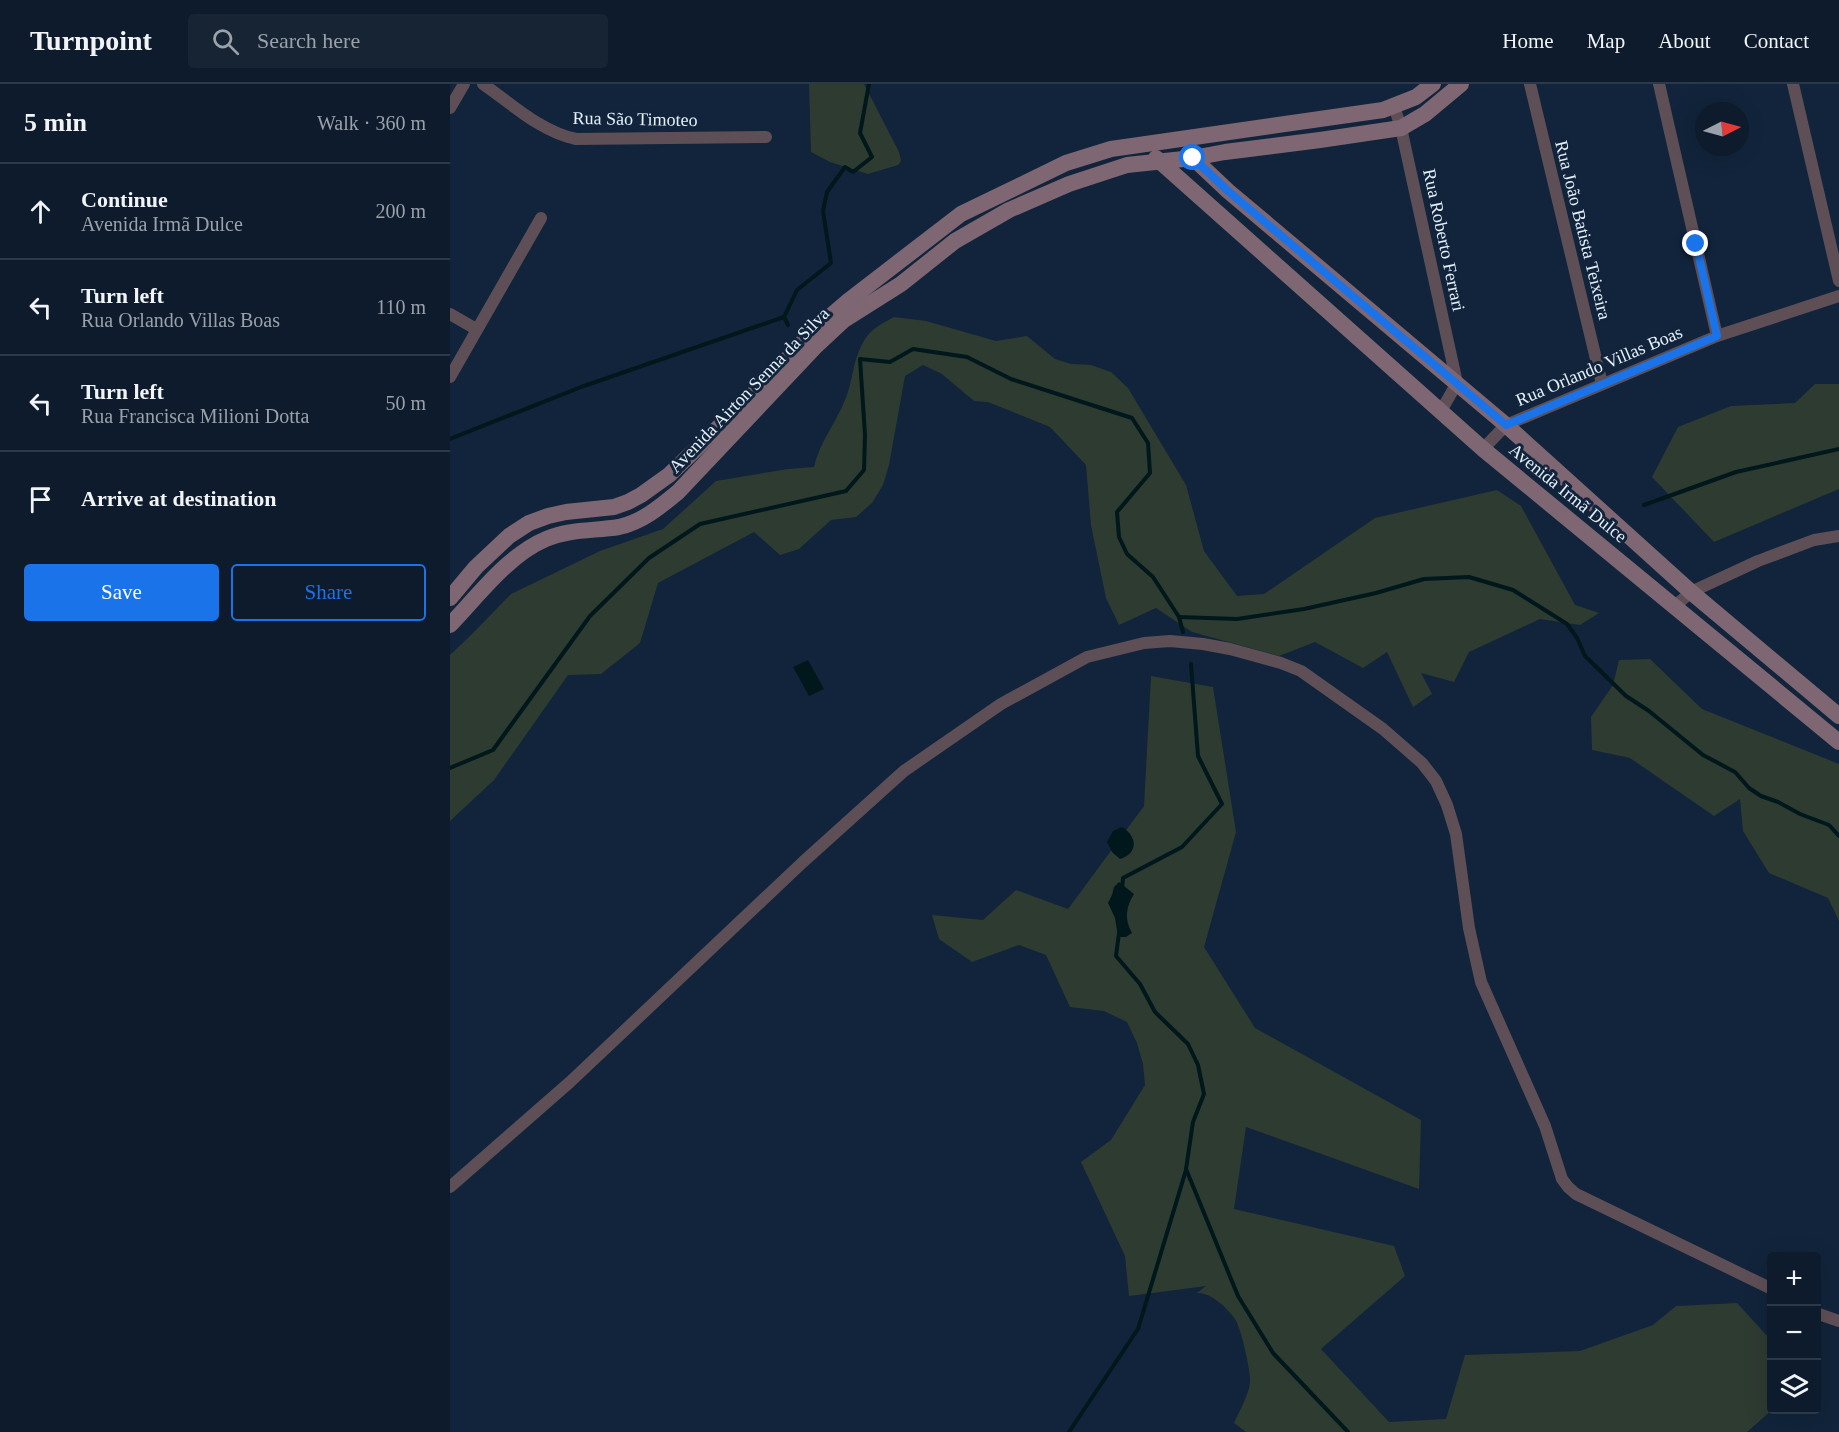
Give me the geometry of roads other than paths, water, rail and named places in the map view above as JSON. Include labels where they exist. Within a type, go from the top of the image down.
[{"type":"street","points":[[450,108],[464,84]]},
{"type":"street","name":"Rua São Timoteo","points":[[483,84],[549,130],[565,137],[576,139],[766,137]]},
{"type":"street","name":"Avenida Airton Senna da Silva","points":[[450,598],[485,559],[509,536],[528,523],[548,516],[603,509],[628,501],[641,495],[673,471],[773,375],[813,331],[890,267],[961,214],[1066,163],[1111,148],[1383,110],[1416,97],[1433,84]]},
{"type":"street","name":"Avenida Airton Senna da Silva","points":[[450,626],[514,558],[529,548],[546,539],[563,534],[619,526],[637,521],[656,510],[687,483],[815,347],[844,320],[901,284],[955,241],[1009,210],[1069,184],[1127,165],[1193,158],[1401,128],[1425,114],[1461,84]]},
{"type":"street","name":"Rua João Batista Teixeira","points":[[1530,84],[1602,384]]},
{"type":"street","points":[[1659,84],[1717,336]]},
{"type":"street","points":[[1793,84],[1839,280]]},
{"type":"street","name":"Rua Roberto Ferrari","points":[[1394,106],[1401,128],[1457,383]]},
{"type":"street","name":"Avenida Irmã Dulce","points":[[1180,140],[1193,158],[1228,191],[1506,425],[1691,592],[1839,716]]},
{"type":"street","name":"Avenida Irmã Dulce","points":[[1148,144],[1158,161],[1483,449],[1839,742]]},
{"type":"street","points":[[450,377],[541,219]]},
{"type":"street","points":[[890,267],[901,284]]},
{"type":"street","name":"Rua Orlando Villas Boas","points":[[1483,449],[1506,425],[1717,336],[1839,296]]},
{"type":"street","points":[[450,314],[476,329]]},
{"type":"street","points":[[1442,411],[1457,383]]},
{"type":"street","points":[[673,471],[687,483]]},
{"type":"street","points":[[1675,606],[1691,592],[1758,561],[1814,540],[1839,536]]},
{"type":"street","points":[[450,1187],[570,1082],[795,869],[904,771],[1000,704],[1087,657],[1144,643],[1170,641],[1230,649],[1301,671],[1383,729],[1422,763],[1436,781],[1448,805],[1456,834],[1469,928],[1481,982],[1545,1126],[1559,1172],[1568,1187],[1576,1194],[1767,1287]]},
{"type":"street","points":[[1821,1315],[1839,1321]]},
{"type":"waterway","points":[[788,325],[784,317],[797,290],[831,263],[823,211],[827,192],[845,167],[853,172],[872,157],[860,133],[869,84]]},
{"type":"waterway","points":[[450,439],[581,387],[784,317]]},
{"type":"waterway","points":[[450,768],[493,750],[590,616],[649,558],[700,524],[846,491],[864,470],[865,435],[860,359],[890,362],[913,349],[967,357],[1011,379],[1132,418],[1148,443],[1150,473],[1117,512],[1119,537],[1127,554],[1153,577],[1179,617],[1183,632]]},
{"type":"waterway","points":[[1644,505],[1736,472],[1839,449]]},
{"type":"waterway","points":[[1179,617],[1237,619],[1304,609],[1376,593],[1424,579],[1469,577],[1513,590],[1567,624],[1577,638],[1585,656],[1626,696],[1649,711],[1703,755],[1735,772],[1749,788],[1761,796],[1829,825],[1839,836]]},
{"type":"waterway","points":[[1122,889],[1123,878],[1182,847],[1222,804],[1198,756],[1191,664]]},
{"type":"waterway","points":[[1119,933],[1116,956],[1140,984],[1155,1012],[1188,1044],[1198,1065],[1204,1094],[1193,1122],[1186,1169],[1238,1296],[1273,1353],[1348,1432]]},
{"type":"waterway","points":[[1069,1432],[1138,1329],[1186,1170]]}]
